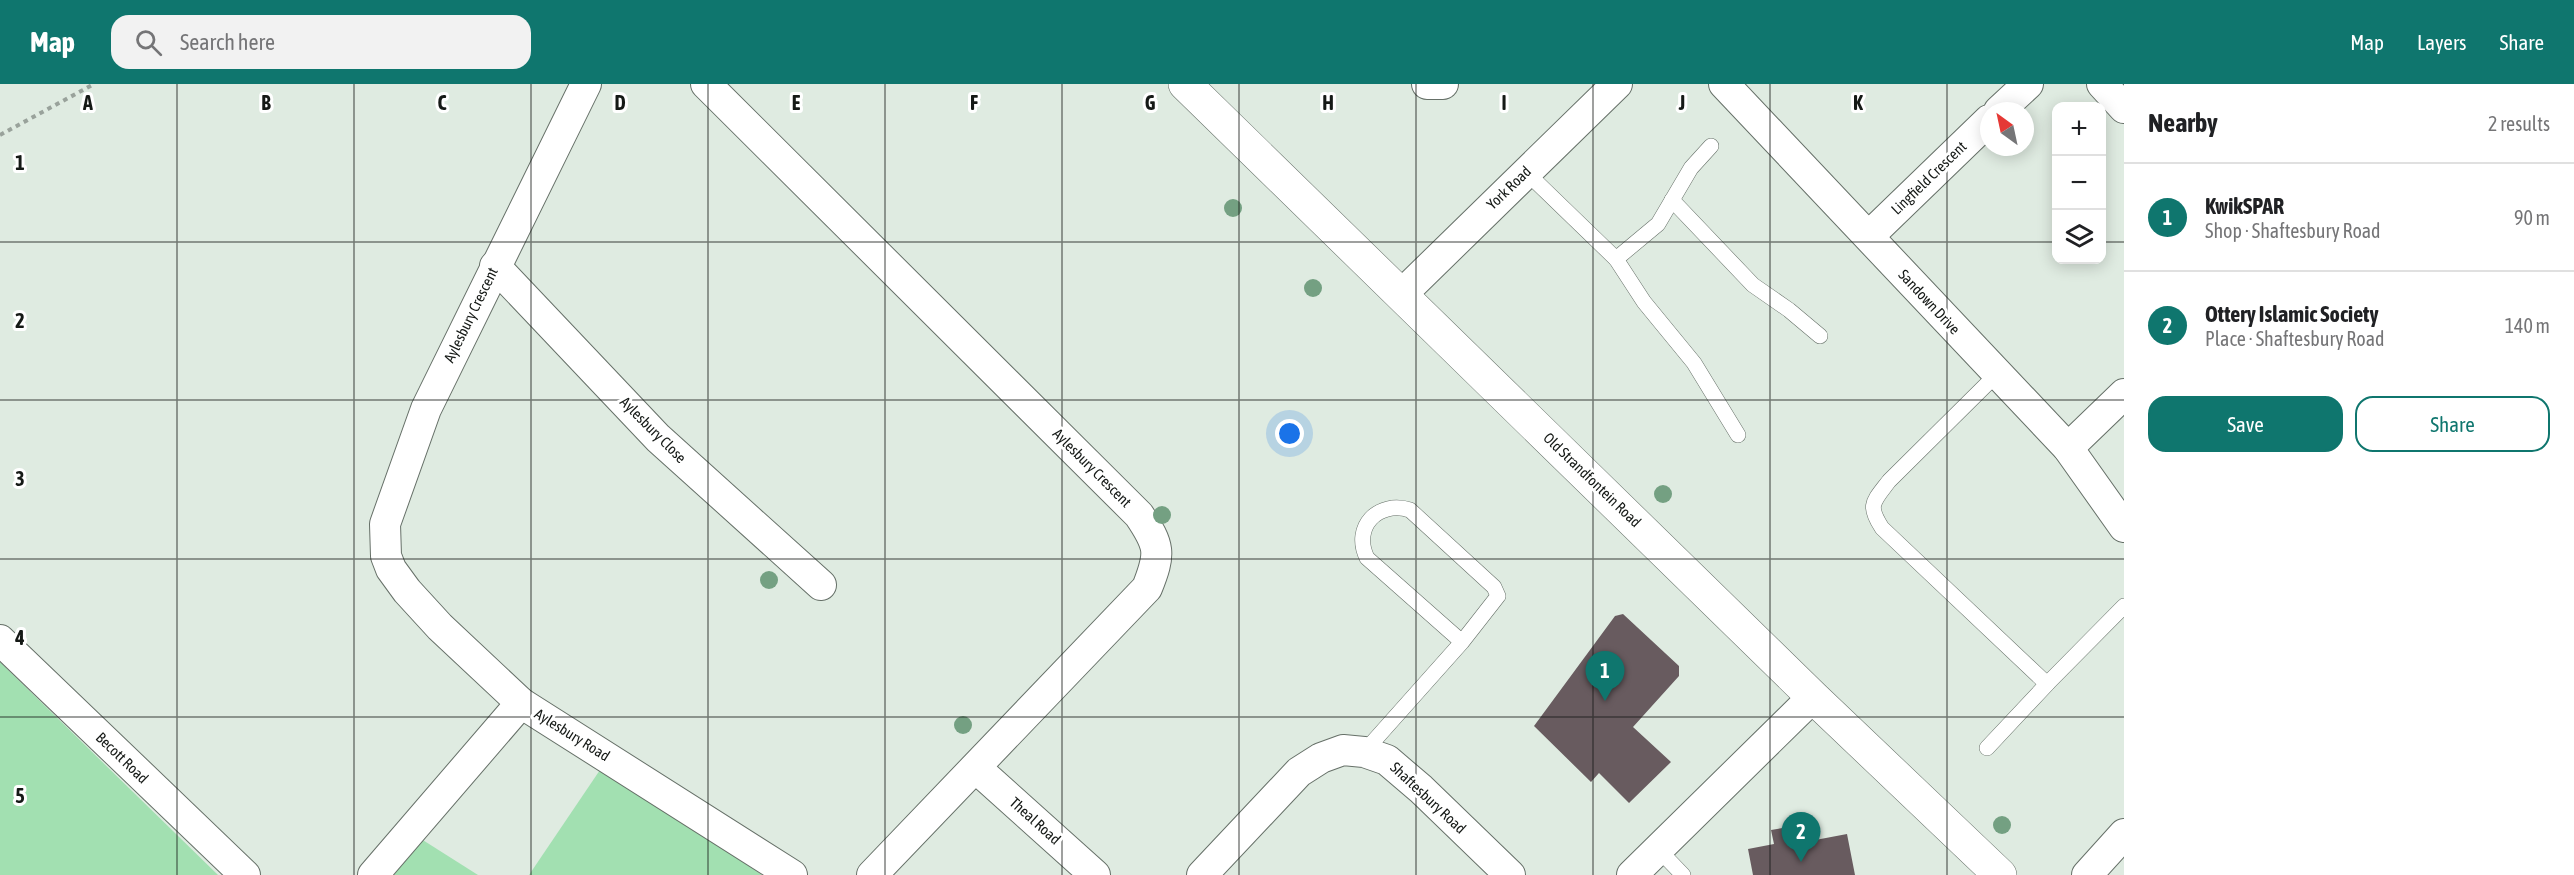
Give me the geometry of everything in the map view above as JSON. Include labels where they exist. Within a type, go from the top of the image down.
[{"type":"street","name":"Aylesbury Crescent","points":[[386,556],[385,524],[426,409],[586,84]]},
{"type":"street","name":"Aylesbury Crescent","points":[[706,84],[1139,515],[1156,540],[1156,565],[1147,588],[872,875]]},
{"type":"street","name":"Old Strandfontein Road","points":[[1185,84],[1813,698],[2000,875]]},
{"type":"street","points":[[1427,84],[1443,84]]},
{"type":"street","name":"York Road","points":[[1402,294],[1617,84]]},
{"type":"street","name":"Sandown Drive","points":[[1724,84],[1869,236],[1996,375],[2068,448],[2124,527]]},
{"type":"street","points":[[2009,102],[2028,84]]},
{"type":"street","points":[[2102,84],[2124,108]]},
{"type":"street","name":"Lingfield Crescent","points":[[1869,236],[1980,129]]},
{"type":"street","name":"Aylesbury Close","points":[[495,266],[658,438],[821,585]]},
{"type":"street","points":[[2068,448],[2124,394]]},
{"type":"street","name":"Aylesbury Road","points":[[386,556],[391,569],[407,591],[521,703],[792,875]]},
{"type":"street","name":"Becott Road","points":[[0,640],[245,875]]},
{"type":"street","points":[[1632,875],[1813,698]]},
{"type":"street","points":[[373,875],[521,703]]},
{"type":"street","name":"Shaftesbury Road","points":[[1202,875],[1299,772],[1321,758],[1343,750],[1364,752],[1387,760],[1510,875]]},
{"type":"street","name":"Theal Road","points":[[976,768],[1095,875]]},
{"type":"street","points":[[2087,875],[2124,834]]},
{"type":"lane","points":[[1616,259],[1658,224],[1691,168],[1711,146]]},
{"type":"lane","points":[[1526,172],[1616,259],[1644,302],[1694,363],[1738,435]]},
{"type":"lane","points":[[1672,200],[1753,285],[1789,310],[1820,336]]},
{"type":"lane","points":[[1996,375],[1889,481],[1874,501],[1872,513],[1882,528],[2047,684]]},
{"type":"lane","points":[[1364,752],[1462,642],[1496,600],[1494,587],[1410,510],[1392,507],[1375,514],[1365,528],[1361,543],[1367,558],[1462,642]]},
{"type":"lane","points":[[1988,748],[2124,606]]},
{"type":"lane","points":[[1658,849],[1683,875]]},
{"type":"path","points":[[0,135],[94,84]]},
{"type":"green space","points":[[0,662],[218,875],[0,875]]},
{"type":"green space","points":[[602,767],[762,875],[529,875]]},
{"type":"green space","points":[[418,837],[478,875],[386,875]]},
{"type":"building","points":[[1623,614],[1679,666],[1679,676],[1633,727],[1671,762],[1629,803],[1599,773],[1591,782],[1534,726],[1615,616]]},
{"type":"building","points":[[1807,824],[1810,841],[1847,834],[1855,875],[1753,875],[1748,849],[1774,844],[1771,830]]},
{"type":"place","name":"KwikSPAR","points":[[1605,701]]},
{"type":"place","name":"Ottery Islamic Society","points":[[1801,862]]}]
